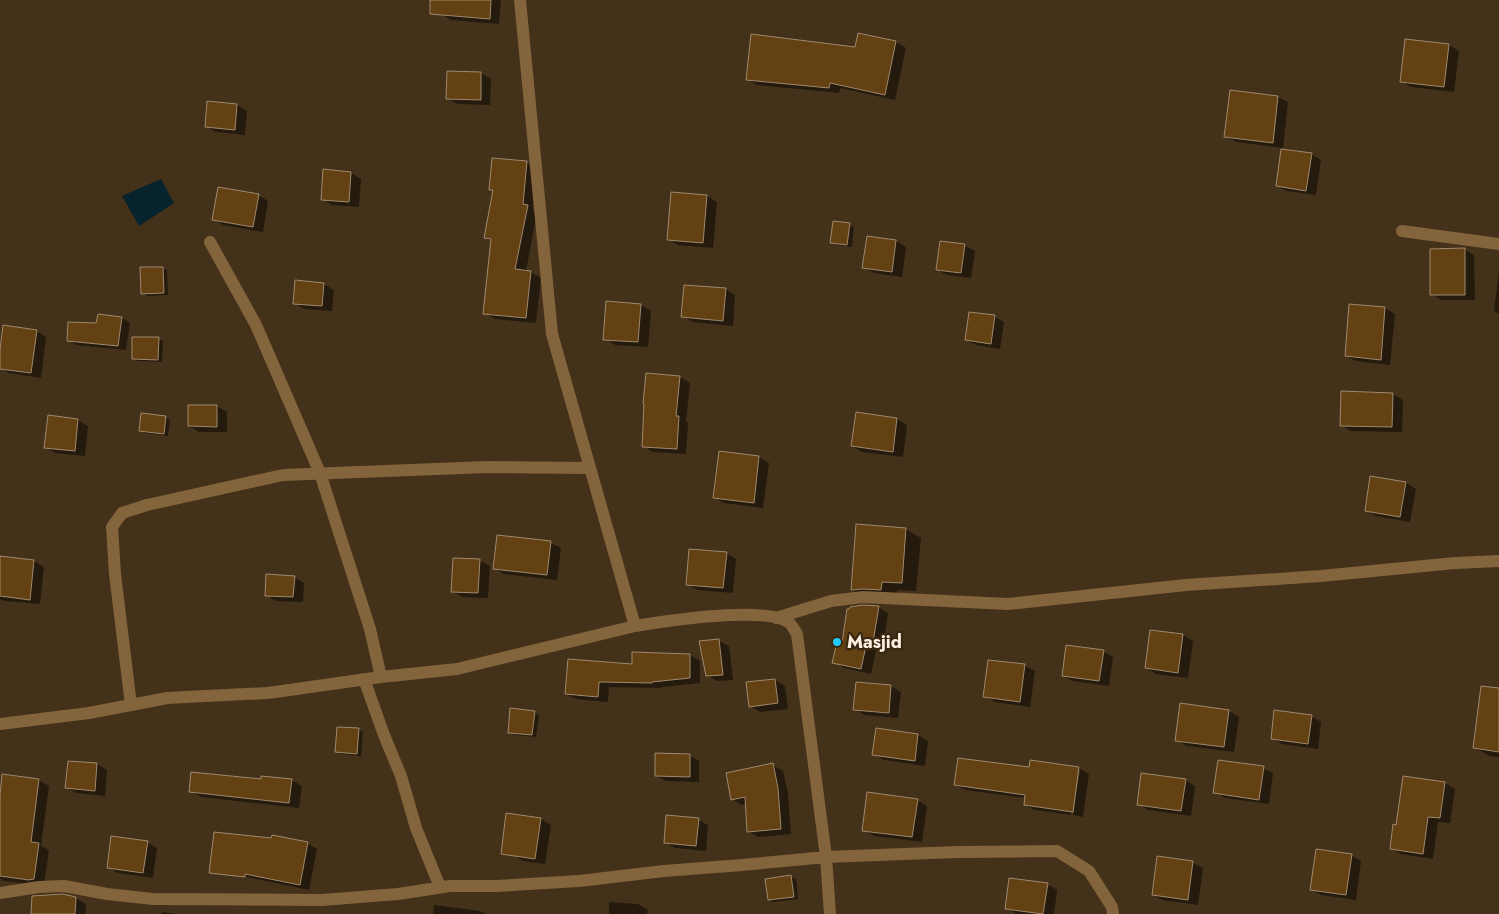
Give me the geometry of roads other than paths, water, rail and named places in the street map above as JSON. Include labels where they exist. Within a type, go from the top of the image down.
[{"type":"street","points":[[520,0],[552,334],[635,626]]},
{"type":"street","points":[[1402,231],[1499,244]]},
{"type":"street","points":[[210,242],[256,325],[320,473],[370,629],[381,677]]},
{"type":"street","points":[[131,705],[115,574],[112,527],[122,513],[147,505],[283,475],[487,467],[590,468]]},
{"type":"street","points":[[776,618],[831,601],[863,597],[1008,604],[1186,585],[1499,561]]},
{"type":"street","points":[[0,724],[90,713],[167,698],[268,692],[457,669],[635,626],[682,619],[753,614],[776,618],[789,622],[797,634],[826,857],[830,914]]},
{"type":"street","points":[[364,679],[401,776],[416,828],[440,887]]},
{"type":"street","points":[[0,893],[39,886],[64,886],[107,894],[153,899],[322,900],[398,894],[450,886],[497,886],[580,881],[664,871],[826,857],[957,852],[1057,851],[1089,871],[1112,907],[1113,914]]},
{"type":"water","points":[[161,179],[174,203],[139,226],[122,196]]},
{"type":"place","name":"Masjid","points":[[837,642]]}]
